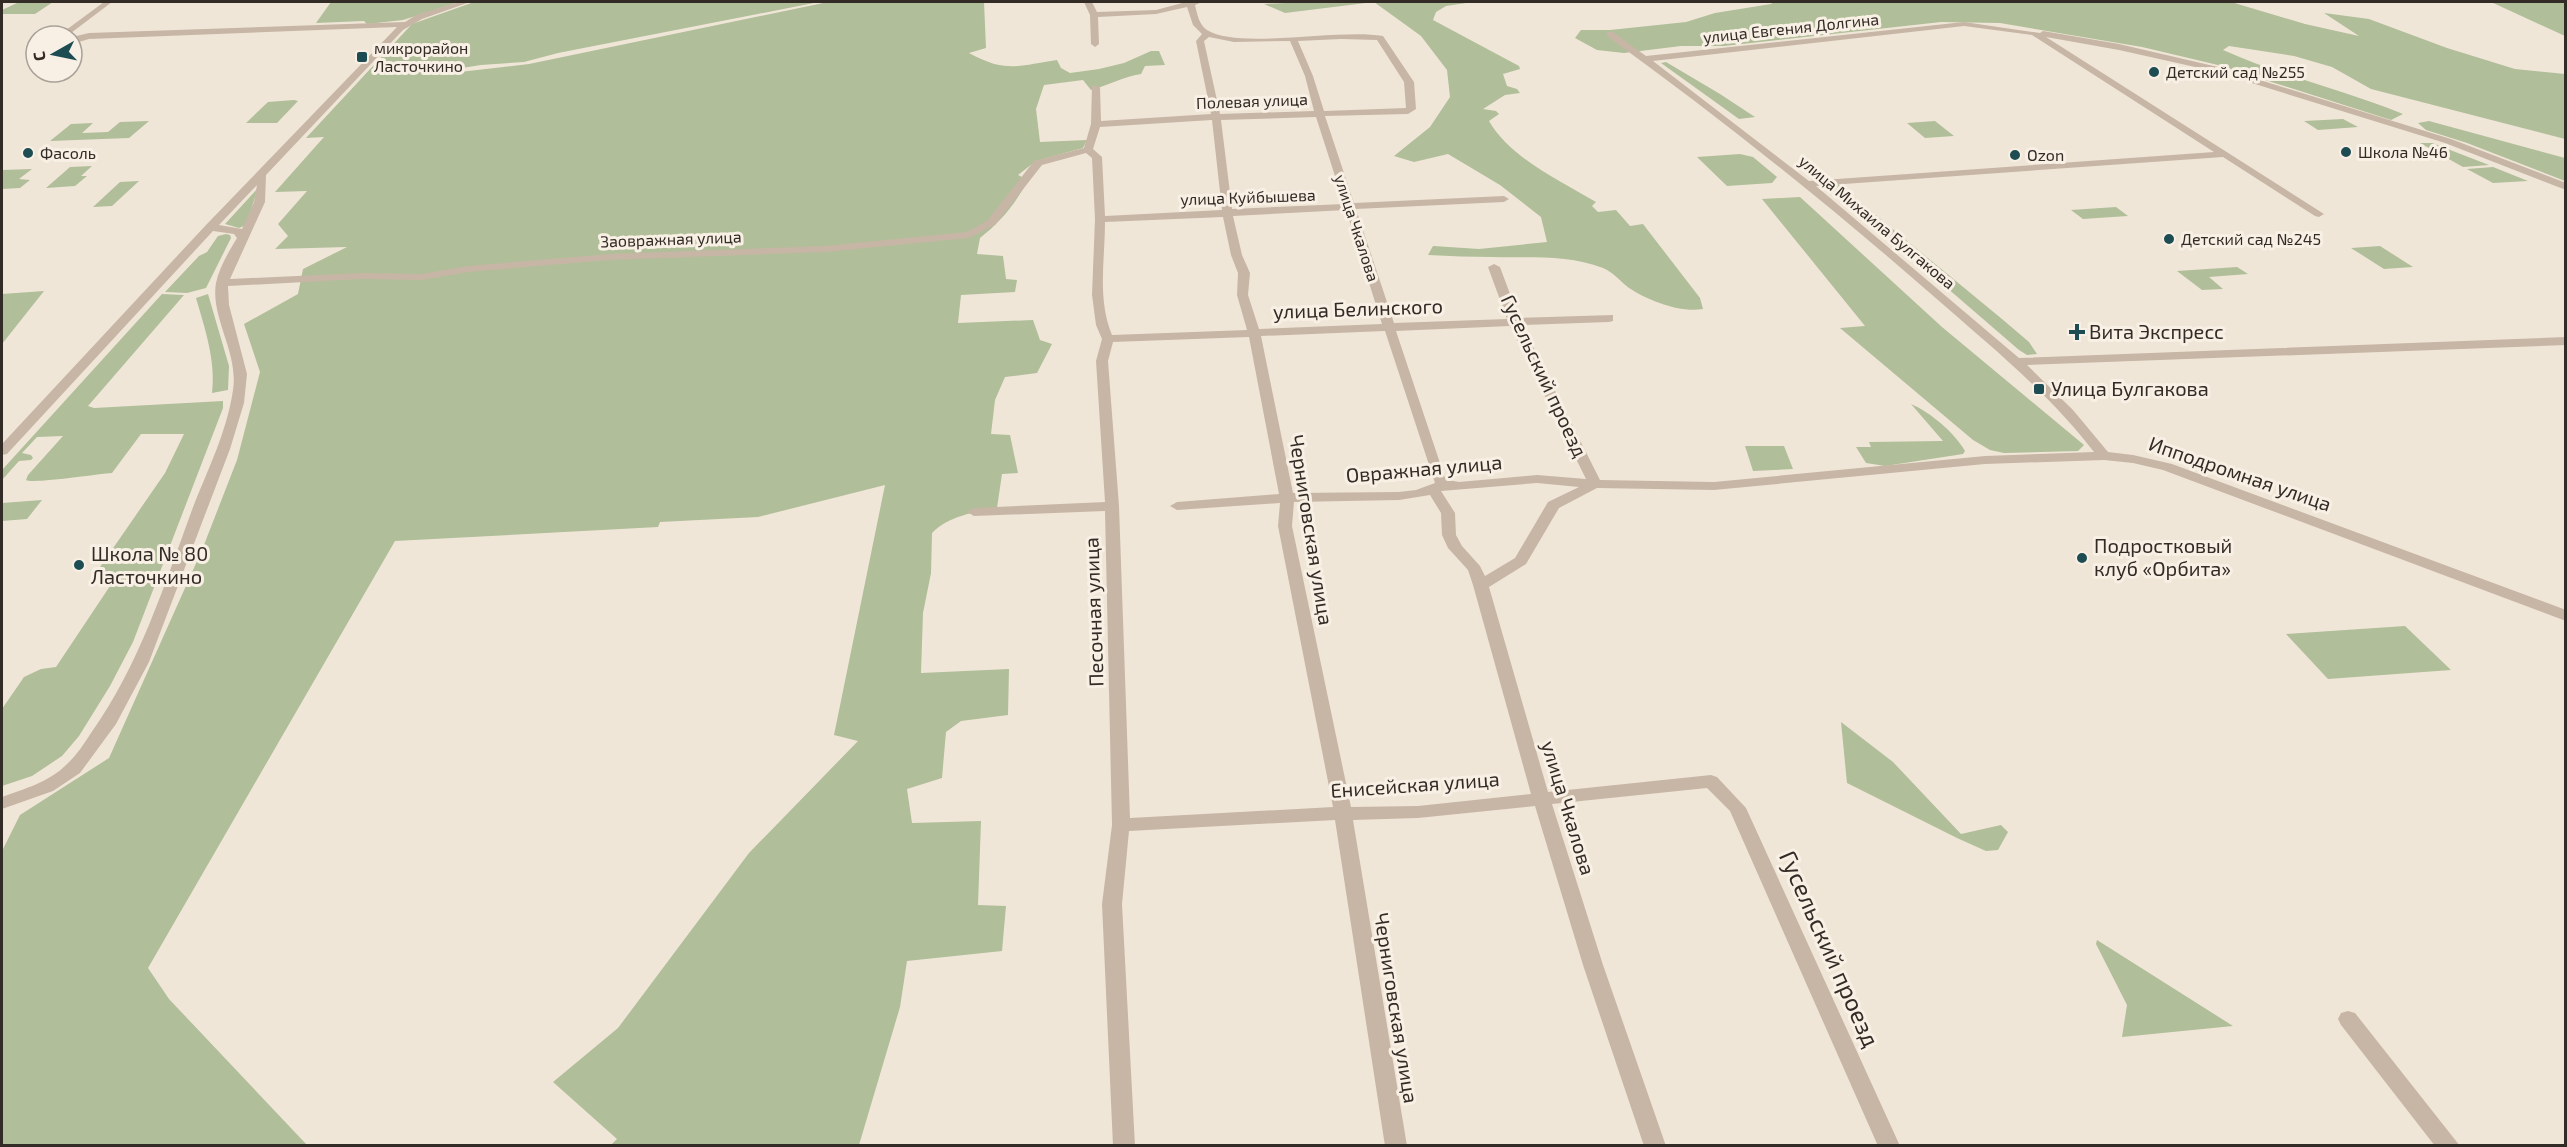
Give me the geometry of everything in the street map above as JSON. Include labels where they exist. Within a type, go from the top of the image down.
[{"type":"street","points":[[78,24],[108,2]]},
{"type":"street","points":[[84,37],[404,24],[466,2]]},
{"type":"street","points":[[1089,2],[1094,15],[1095,44]]},
{"type":"street","points":[[1094,15],[1156,12],[1193,2],[1198,26],[1207,34],[1234,39],[1294,41]]},
{"type":"street","points":[[2,452],[153,286],[404,24]]},
{"type":"street","name":"улица Евгения Долгина","points":[[1645,59],[1948,25],[1977,25],[2034,33],[2319,214]]},
{"type":"street","points":[[2034,33],[2131,50],[2215,69],[2438,137],[2565,187]]},
{"type":"street","name":"Черниговская улица","points":[[1207,34],[1200,41],[1216,117],[1228,213],[1239,262],[1244,273],[1242,280],[1248,321],[1254,332],[1287,498],[1285,526],[1343,813],[1396,1146]]},
{"type":"street","name":"улица Михаила Булгакова","points":[[1610,34],[1725,118],[1862,228],[2016,362],[2063,408],[2104,456]]},
{"type":"street","name":"Полевая улица","points":[[1096,124],[1216,117],[1408,111],[1411,109],[1409,82],[1380,38],[1336,37],[1294,41]]},
{"type":"street","name":"улица Чкалова","points":[[1294,41],[1309,76],[1439,478],[1439,487],[1448,513],[1449,535],[1455,548],[1475,569],[1481,585],[1541,797],[1593,965],[1655,1146]]},
{"type":"street","points":[[1095,87],[1096,124],[1088,150],[1096,157],[1100,219],[1097,304],[1100,324],[1108,339]]},
{"type":"street","name":"Заовражная улица","points":[[222,283],[362,276],[422,277],[468,268],[501,268],[610,257],[825,249],[969,235],[991,223],[1038,163],[1088,150]]},
{"type":"street","points":[[1807,184],[2225,154]]},
{"type":"street","points":[[2,803],[43,790],[71,771],[111,720],[155,629],[230,426],[241,387],[240,357],[223,298],[222,283],[264,189],[261,173]]},
{"type":"street","name":"улица Куйбышева","points":[[1100,219],[1504,199]]},
{"type":"street","points":[[210,227],[238,231],[242,237]]},
{"type":"street","name":"Гусельский проезд","points":[[1494,267],[1515,323],[1595,484]]},
{"type":"street","name":"улица Белинского","points":[[1108,339],[1609,318]]},
{"type":"street","name":"Песочная улица","points":[[1108,339],[1102,361],[1112,506],[1121,825],[1112,904],[1124,1146]]},
{"type":"street","points":[[2016,362],[2565,341]]},
{"type":"street","name":"Ипподромная улица","points":[[1674,486],[1714,486],[1818,478],[1985,460],[2104,456],[2133,459],[2167,467],[2564,616]]},
{"type":"street","name":"Овражная улица","points":[[1177,506],[1287,498],[1392,495],[1439,487],[1537,479],[1595,484],[1674,486]]},
{"type":"street","points":[[1481,585],[1521,561],[1553,505],[1595,484]]},
{"type":"street","points":[[974,512],[1112,506]]},
{"type":"street","name":"Гусельский проезд","points":[[1711,781],[1737,808],[1888,1146]]},
{"type":"street","name":"Енисейская улица","points":[[1121,825],[1343,813],[1418,812],[1541,797],[1711,781]]},
{"type":"street","points":[[2348,1019],[2449,1146]]},
{"type":"green space","points":[[53,2],[35,14],[2,14],[2,10],[17,3]]},
{"type":"green space","points":[[331,2],[459,2],[403,20],[367,24],[364,21],[316,23]]},
{"type":"green space","points":[[474,2],[819,2],[558,53],[524,62],[481,65],[443,71],[442,74],[529,64],[828,2],[984,2],[986,48],[969,53],[1003,66],[1021,66],[1057,60],[1061,68],[1070,73],[1124,63],[1151,51],[1159,51],[1165,65],[1145,66],[1141,74],[1091,90],[1083,80],[1044,85],[1036,109],[1040,142],[1087,140],[1083,148],[1036,161],[1018,175],[1028,180],[1001,219],[980,238],[977,254],[1003,256],[1006,279],[1017,280],[1015,292],[961,295],[958,323],[1033,320],[1040,340],[1052,344],[1037,373],[1005,377],[995,400],[991,434],[1010,435],[1018,473],[1002,474],[997,508],[971,513],[946,522],[932,533],[931,573],[923,613],[921,673],[1009,669],[1008,715],[961,721],[946,732],[942,778],[907,789],[912,823],[981,821],[978,905],[1006,906],[1002,951],[907,961],[900,1007],[859,1145],[611,1145],[617,1139],[553,1082],[618,1028],[749,853],[858,741],[834,735],[885,485],[758,517],[660,522],[658,527],[395,541],[148,968],[169,999],[307,1145],[2,1146],[2,851],[20,815],[109,758],[202,550],[237,460],[260,372],[244,324],[298,294],[303,269],[347,247],[275,249],[288,236],[278,224],[307,191],[275,192],[324,137],[306,138],[412,24]]},
{"type":"green space","points":[[1374,2],[1285,13],[1264,4]]},
{"type":"green space","points":[[1374,2],[1473,2],[1446,6],[1436,12],[1433,20],[1519,66],[1520,69],[1503,74],[1507,86],[1517,89],[1520,93],[1505,95],[1483,109],[1496,111],[1499,114],[1489,121],[1498,134],[1537,168],[1596,202],[1592,206],[1598,212],[1616,210],[1630,226],[1643,224],[1700,298],[1703,309],[1675,308],[1655,301],[1629,288],[1607,270],[1576,261],[1549,258],[1428,255],[1433,246],[1479,249],[1547,242],[1541,217],[1500,185],[1448,154],[1414,162],[1394,156],[1430,127],[1450,97],[1447,70],[1421,36]]},
{"type":"green space","points":[[1773,2],[2231,2],[2305,24],[2359,36],[2324,13],[2369,19],[2447,48],[2515,69],[2565,74],[2565,139],[2371,89],[2332,67],[2294,56],[2229,46],[2223,50],[2267,68],[2403,114],[2391,120],[2218,65],[2142,47],[2000,23],[1941,22],[1724,46],[1681,46],[1624,53],[1597,50],[1575,38],[1581,30],[1610,30],[1686,22],[1715,13]]},
{"type":"green space","points":[[2491,2],[2565,2],[2565,36]]},
{"type":"green space","points":[[1666,62],[1755,117],[1739,119],[1661,63]]},
{"type":"green space","points":[[298,101],[277,123],[246,123],[268,102]]},
{"type":"green space","points":[[2343,119],[2358,127],[2318,130],[2304,121]]},
{"type":"green space","points":[[149,121],[129,138],[50,141],[71,124],[93,123],[82,133],[108,132],[120,122]]},
{"type":"green space","points":[[1935,121],[1954,136],[1925,138],[1907,123]]},
{"type":"green space","points":[[2429,121],[2565,158],[2565,181],[2467,143],[2426,130],[2418,123]]},
{"type":"green space","points":[[2420,143],[2432,143],[2489,165],[2463,167]]},
{"type":"green space","points":[[1740,154],[1753,157],[1777,177],[1772,183],[1727,186],[1697,157]]},
{"type":"green space","points":[[92,166],[81,176],[87,176],[75,186],[46,188],[70,167]]},
{"type":"green space","points":[[2493,167],[2528,181],[2493,183],[2467,169]]},
{"type":"green space","points":[[32,169],[19,179],[30,180],[20,188],[2,189],[2,170]]},
{"type":"green space","points":[[139,181],[112,206],[93,207],[120,182]]},
{"type":"green space","points":[[1833,183],[1838,184],[2002,319],[2029,342],[2037,354],[2027,355],[2019,350],[1881,231],[1874,220],[1860,208],[1824,187]]},
{"type":"green space","points":[[258,188],[246,225],[239,228],[225,224]]},
{"type":"green space","points":[[1800,197],[1942,327],[2084,445],[2078,451],[2004,453],[1990,450],[1973,440],[1840,328],[1865,326],[1762,199]]},
{"type":"green space","points":[[2116,207],[2128,216],[2083,219],[2071,210]]},
{"type":"green space","points":[[226,234],[231,238],[206,288],[187,293],[165,292],[199,256],[207,252],[218,236]]},
{"type":"green space","points":[[2380,246],[2413,267],[2384,269],[2351,248]]},
{"type":"green space","points":[[2237,267],[2248,274],[2209,277],[2223,289],[2202,290],[2177,271]]},
{"type":"green space","points":[[44,291],[2,344],[2,294]]},
{"type":"green space","points":[[162,294],[184,295],[88,406],[94,408],[223,401],[223,408],[133,642],[110,686],[79,736],[62,756],[32,776],[2,786],[2,709],[24,677],[41,669],[56,667],[116,577],[100,576],[98,570],[165,473],[184,434],[141,434],[112,473],[31,481],[26,480],[28,475],[63,436],[37,437],[22,453],[31,455],[33,458],[31,460],[19,461],[2,480],[2,470]]},
{"type":"green space","points":[[208,294],[229,366],[228,390],[212,393],[211,357],[196,298]]},
{"type":"green space","points":[[1911,404],[1926,412],[1949,430],[1961,444],[1965,451],[1963,454],[1885,466],[1866,463],[1856,447],[1871,447],[1869,442],[1943,441]]},
{"type":"green space","points":[[1745,446],[1784,446],[1793,469],[1753,471]]},
{"type":"green space","points":[[42,500],[27,519],[2,521],[2,503]]},
{"type":"green space","points":[[2405,626],[2451,670],[2328,679],[2286,634]]},
{"type":"green space","points":[[1841,722],[1893,762],[1961,834],[2001,825],[2008,832],[1998,850],[1986,851],[1847,783]]},
{"type":"green space","points":[[2097,940],[2233,1026],[2122,1037],[2127,1005],[2096,944]]},
{"type":"place","name":"микрорайон Ласточкино","points":[[362,57]]},
{"type":"place","name":"Детский сад №255","points":[[2154,72]]},
{"type":"place","name":"Школа №46","points":[[2346,152]]},
{"type":"place","name":"Фасоль","points":[[28,153]]},
{"type":"place","name":"Ozon","points":[[2015,155]]},
{"type":"place","name":"Детский сад №245","points":[[2169,239]]},
{"type":"place","name":"Вита Экспресс","points":[[2077,332]]},
{"type":"place","name":"Улица Булгакова","points":[[2039,389]]},
{"type":"place","name":"Подростковый клуб «Орбита»","points":[[2082,558]]},
{"type":"place","name":"Школа № 80 Ласточкино","points":[[79,565]]}]
